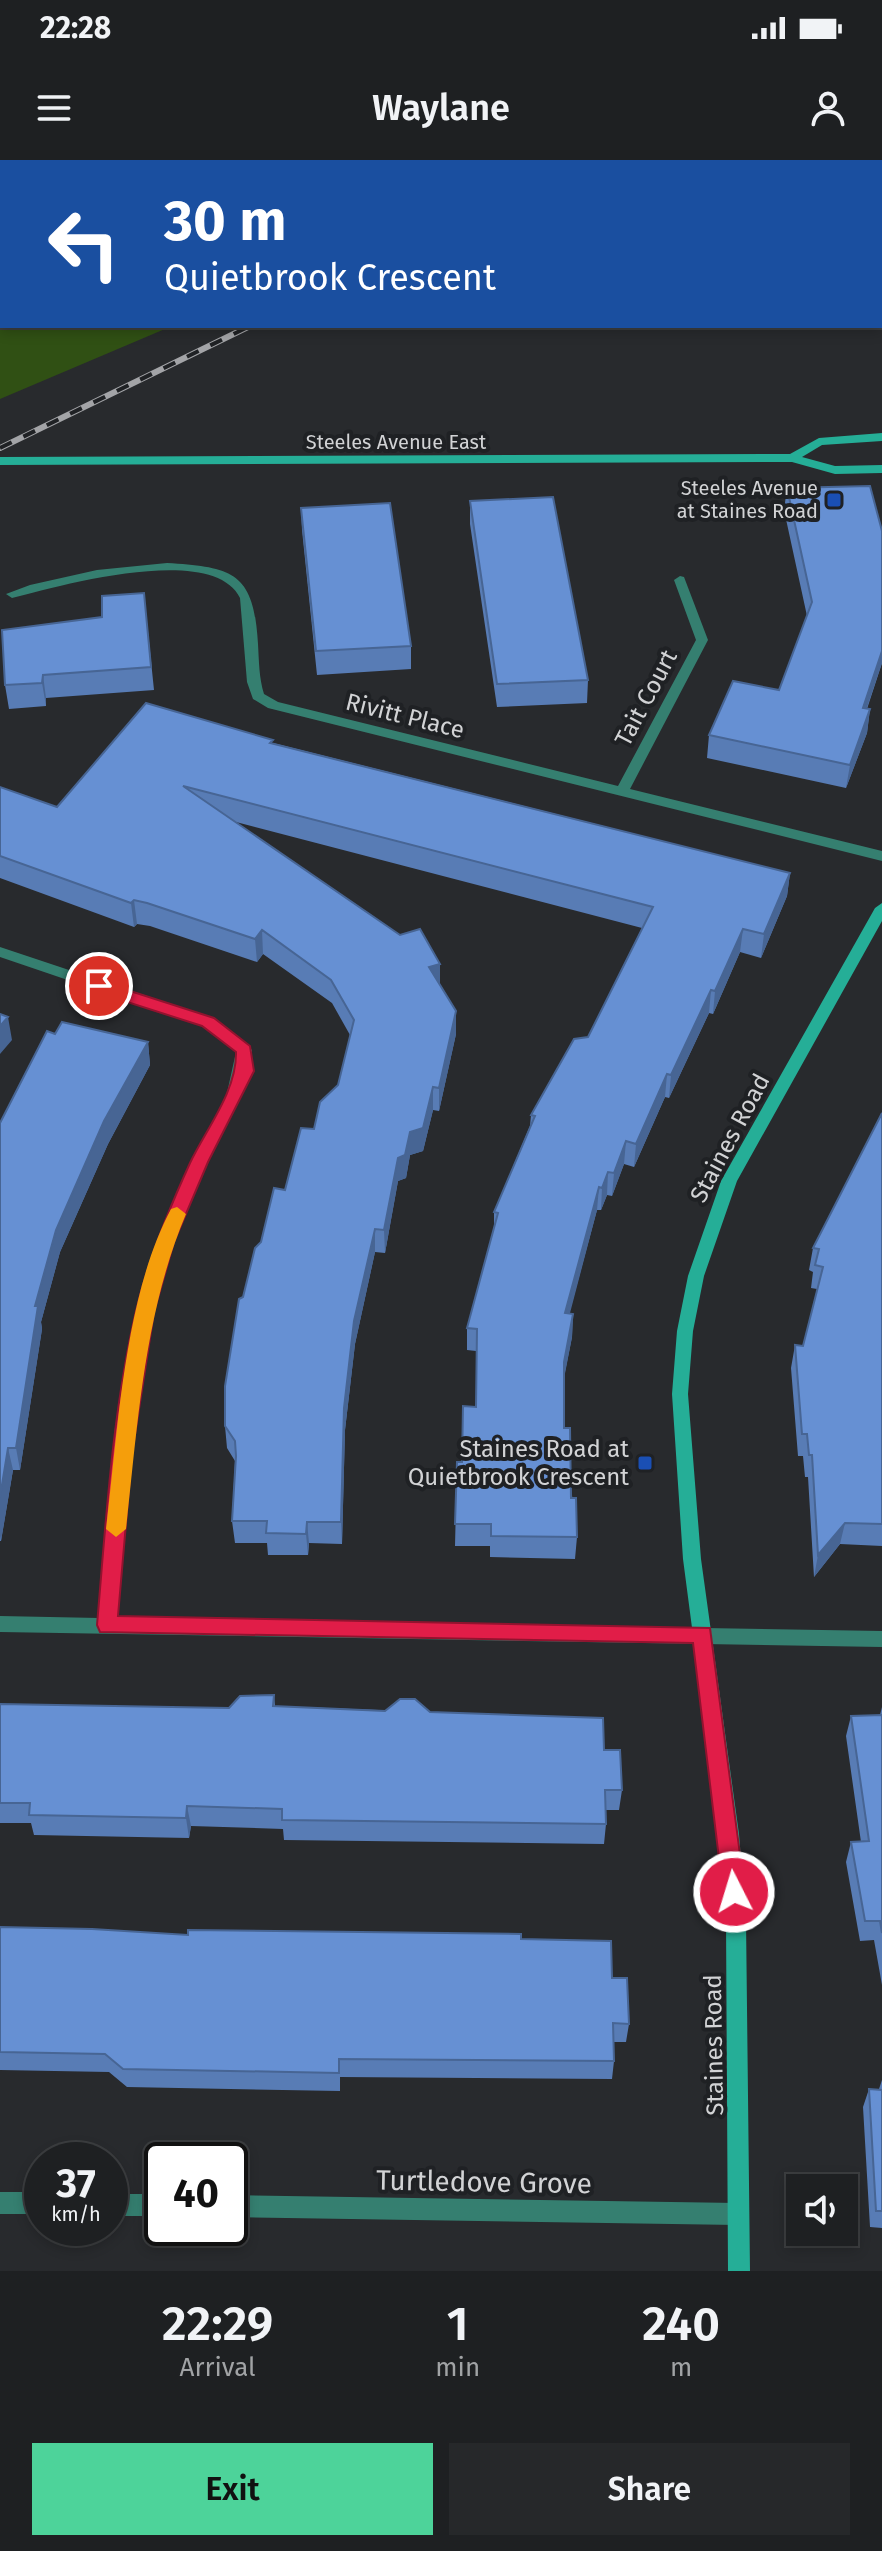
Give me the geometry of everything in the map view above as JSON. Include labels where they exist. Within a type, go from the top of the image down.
[{"type":"street","name":"Steeles Avenue East","points":[[792,458],[819,442],[882,437]]},
{"type":"street","name":"Steeles Avenue East","points":[[0,461],[792,458],[835,470],[882,469]]},
{"type":"street","name":"Rivitt Place","points":[[12,594],[81,574],[184,567],[215,572],[233,579],[246,594],[254,682],[258,696],[273,705],[882,856]]},
{"type":"street","name":"Tait Court","points":[[622,791],[702,640],[680,580]]},
{"type":"street","name":"Staines Road","points":[[739,2271],[736,1920],[729,1834],[692,1559],[680,1394],[685,1331],[696,1276],[729,1181],[882,908]]},
{"type":"street","points":[[0,952],[208,1022],[244,1050],[245,1071],[199,1162],[165,1242],[145,1312],[122,1454],[107,1625]]},
{"type":"street","points":[[0,1624],[882,1639]]},
{"type":"street","points":[[0,2203],[24,2203]]},
{"type":"street","name":"Turtledove Grove","points":[[248,2206],[737,2214]]},
{"type":"green space","points":[[0,328],[167,328],[0,399]]},
{"type":"building","points":[[870,486],[882,531],[882,651],[863,708],[870,709],[850,765],[709,735],[733,681],[779,690],[812,602],[787,488]]},
{"type":"building","points":[[553,497],[588,680],[497,684],[470,501]]},
{"type":"building","points":[[390,503],[411,646],[316,651],[301,508]]},
{"type":"building","points":[[144,593],[151,667],[43,675],[42,683],[5,685],[2,630],[102,617],[102,596]]},
{"type":"building","points":[[146,703],[273,740],[270,743],[790,873],[764,934],[743,929],[671,1075],[667,1074],[636,1144],[626,1141],[614,1173],[608,1172],[602,1188],[599,1187],[565,1313],[573,1314],[564,1362],[564,1428],[570,1428],[571,1498],[576,1498],[577,1537],[491,1536],[491,1524],[455,1524],[457,1462],[462,1462],[463,1406],[476,1407],[477,1329],[467,1328],[498,1213],[494,1212],[535,1116],[531,1115],[574,1039],[588,1037],[653,907],[183,786],[400,935],[420,929],[440,964],[429,967],[456,1011],[439,1088],[433,1087],[423,1128],[410,1132],[405,1155],[398,1158],[384,1230],[375,1229],[354,1321],[344,1408],[341,1522],[307,1522],[306,1534],[266,1533],[267,1521],[232,1521],[236,1456],[235,1441],[225,1426],[225,1386],[239,1299],[243,1297],[255,1248],[261,1242],[274,1188],[285,1190],[301,1128],[314,1129],[320,1102],[338,1085],[354,1020],[331,980],[262,930],[255,939],[147,903],[134,900],[131,903],[0,856],[0,787],[57,807]]},
{"type":"building","points":[[0,1014],[8,1017],[0,1026]]},
{"type":"building","points":[[62,1022],[148,1042],[104,1121],[56,1230],[35,1306],[38,1306],[16,1448],[8,1448],[0,1497],[0,1123],[47,1031],[55,1034]]},
{"type":"building","points":[[882,1113],[882,1524],[845,1523],[818,1555],[812,1455],[809,1455],[807,1434],[802,1434],[795,1345],[803,1346],[823,1267],[815,1265],[819,1249],[813,1248]]},
{"type":"building","points":[[274,1695],[273,1706],[385,1711],[400,1699],[415,1699],[430,1712],[603,1718],[604,1750],[620,1750],[622,1790],[605,1790],[606,1824],[282,1820],[282,1809],[187,1806],[186,1818],[29,1815],[30,1803],[0,1803],[0,1704],[229,1708],[240,1696]]},
{"type":"building","points":[[882,1715],[882,1933],[880,1921],[865,1921],[851,1842],[869,1841],[851,1716]]},
{"type":"building","points":[[0,1927],[188,1935],[188,1930],[521,1934],[521,1939],[611,1941],[612,1978],[627,1978],[629,2024],[613,2023],[614,2061],[339,2059],[339,2073],[123,2069],[105,2054],[0,2052]]},
{"type":"building","points":[[869,2089],[882,2090],[882,2211],[876,2211]]},
{"type":"railway","points":[[0,448],[246,328]]},
{"type":"slow traffic","points":[[116,1529],[136,1348],[165,1242],[177,1214]]},
{"type":"place","name":"Steeles Avenue at Staines Road","points":[[834,500]]},
{"type":"place","name":"Staines Road at Quietbrook Crescent","points":[[645,1463]]},
{"type":"route","points":[[99,986],[208,1022],[232,1037],[244,1050],[245,1071],[199,1162],[165,1242],[136,1348],[122,1454],[107,1625],[702,1634],[734,1892]]}]
